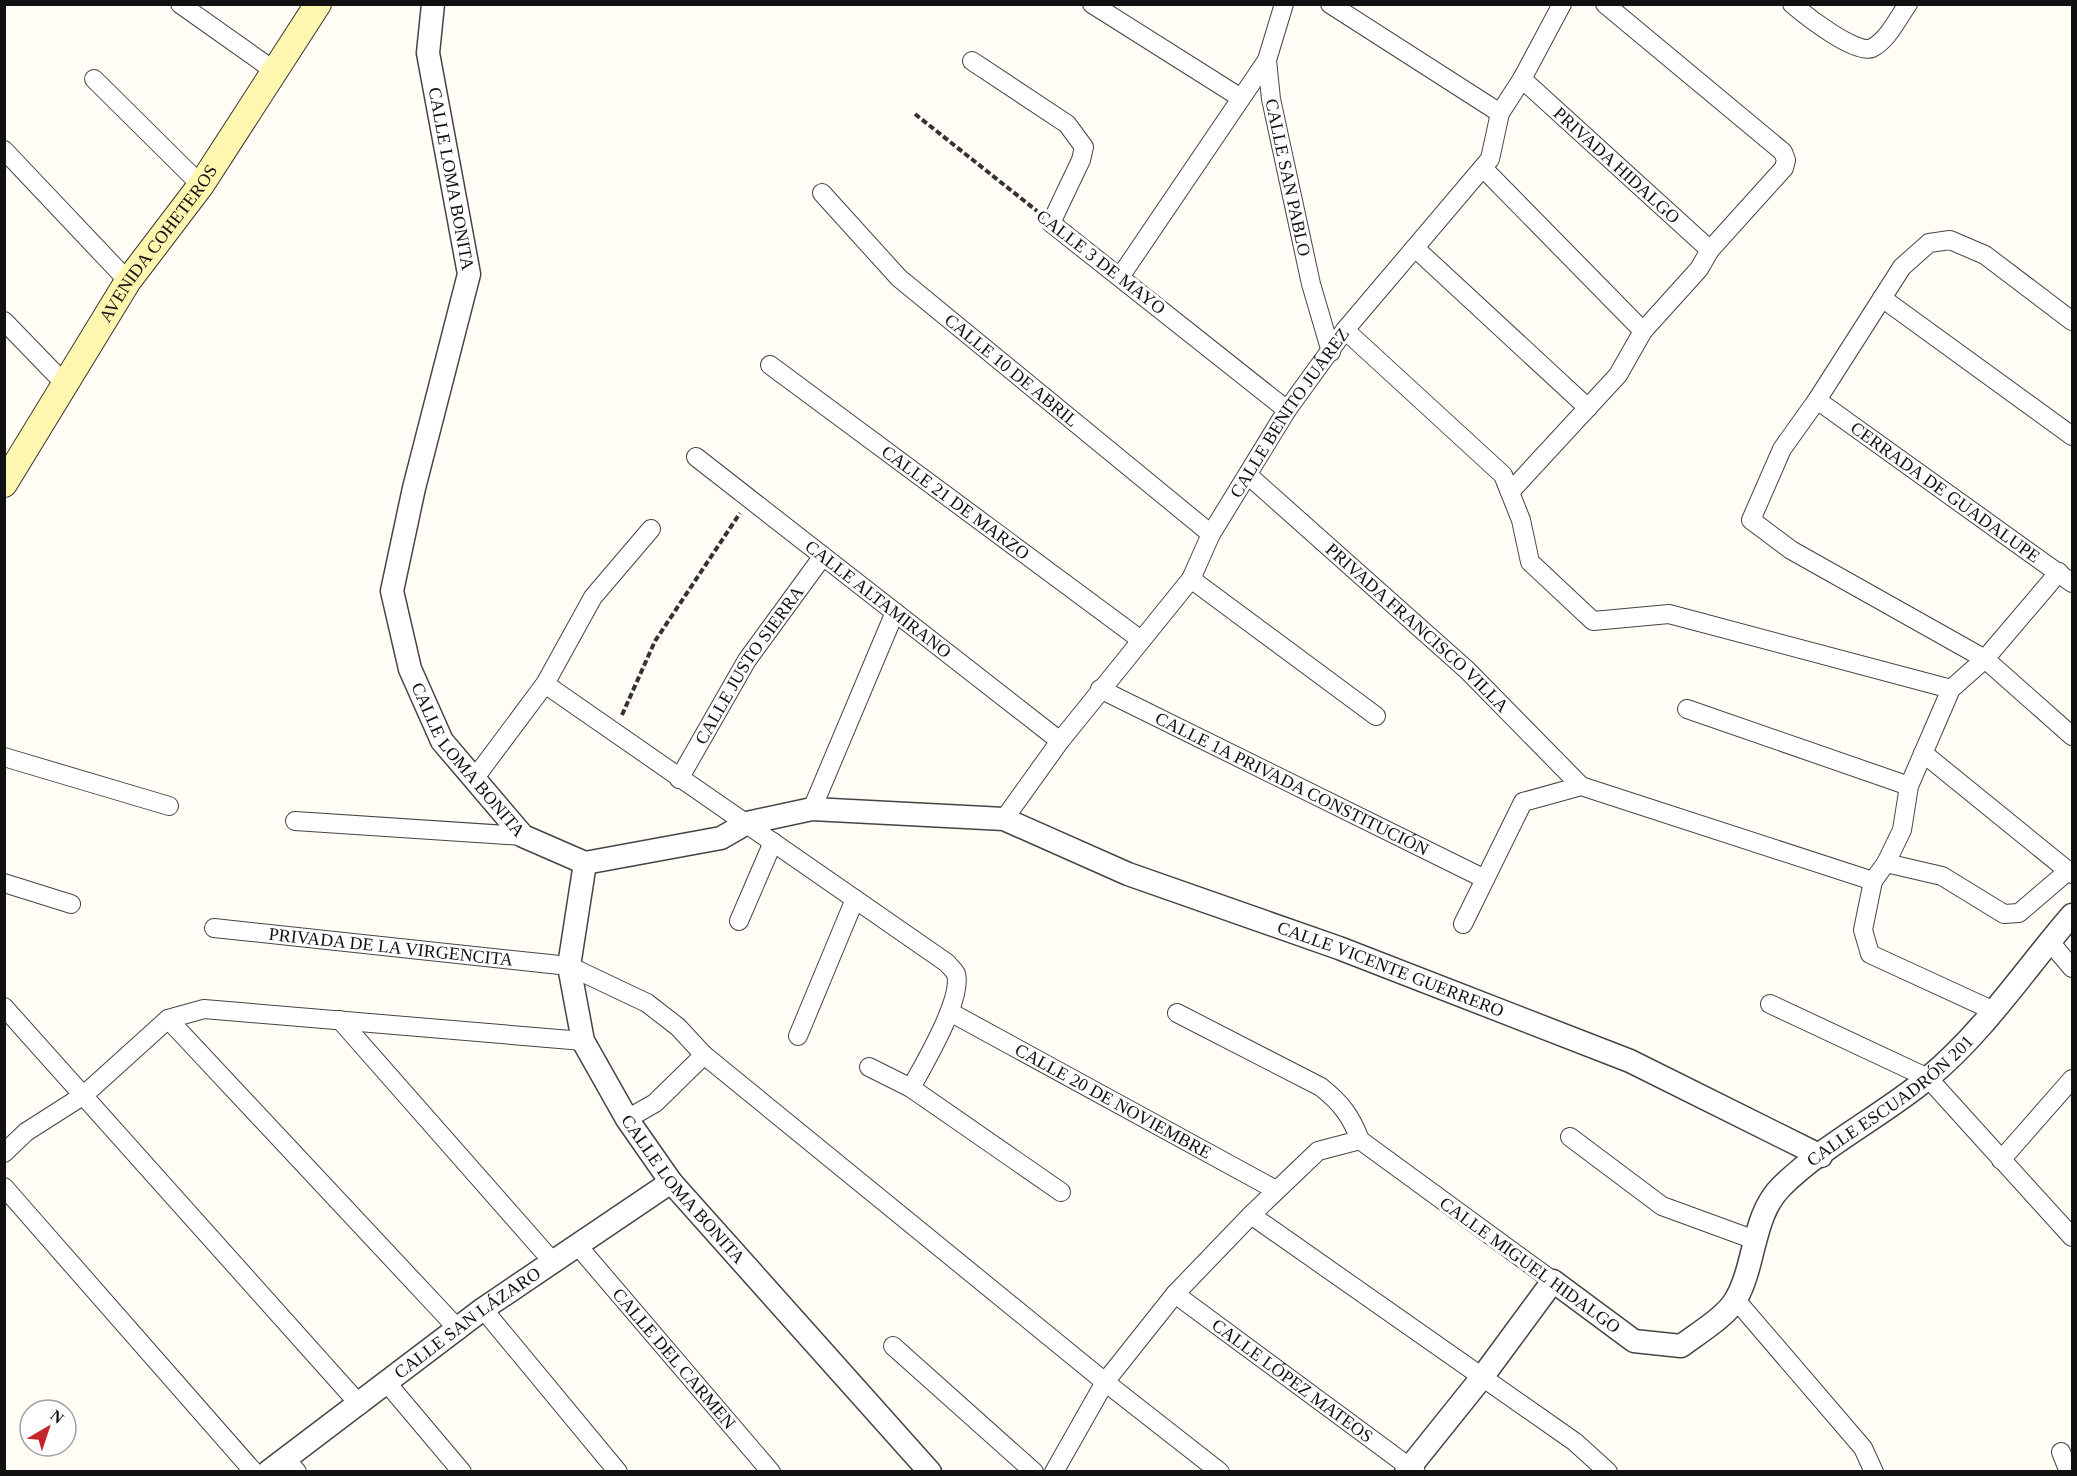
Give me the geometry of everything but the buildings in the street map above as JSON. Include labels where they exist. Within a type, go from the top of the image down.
[{"type":"main road","name":"AVENIDA COHETEROS","points":[[4,484],[128,281],[201,185],[318,4]]},
{"type":"street","points":[[180,4],[276,72]]},
{"type":"street","name":"CALLE LOMA BONITA","points":[[433,4],[428,53],[469,274],[414,488],[392,591],[410,669],[442,741],[523,836],[585,863],[569,966],[584,1041],[627,1119],[671,1182],[930,1472]]},
{"type":"street","points":[[1092,4],[1241,98]]},
{"type":"street","name":"CALLE SAN PABLO","points":[[1284,4],[1267,60],[1271,99],[1311,284],[1331,352]]},
{"type":"street","points":[[1330,4],[1500,113]]},
{"type":"street","points":[[1510,492],[1618,375],[1643,331],[1699,269],[1710,250],[1784,168],[1786,160],[1783,152],[1605,4]]},
{"type":"street","points":[[1796,8],[1857,48],[1870,49],[1881,42],[1908,4]]},
{"type":"street","name":"CALLE BENITO JUÁREZ","points":[[1004,819],[1100,689],[1191,579],[1211,534],[1287,410],[1345,330],[1490,159],[1500,113],[1522,79],[1552,8]]},
{"type":"street","points":[[1120,277],[1267,60]]},
{"type":"street","points":[[972,61],[1067,124],[1084,147],[1081,160],[1052,222]]},
{"type":"street","points":[[94,79],[201,185]]},
{"type":"street","name":"PRIVADA HIDALGO","points":[[1522,79],[1710,250]]},
{"type":"street","points":[[4,150],[128,281]]},
{"type":"street","points":[[1483,168],[1643,331]]},
{"type":"street","name":"CALLE 10 DE ABRIL","points":[[822,193],[899,278],[1211,534]]},
{"type":"street","name":"CALLE 3 DE MAYO","points":[[1052,222],[1287,410]]},
{"type":"street","points":[[2073,321],[1985,255],[1950,240],[1929,243],[1902,267],[1817,400],[1782,449],[1751,520],[1791,550],[1985,659],[2073,736]]},
{"type":"street","points":[[1415,248],[1588,408]]},
{"type":"street","points":[[1882,298],[2073,436]]},
{"type":"street","points":[[4,321],[65,384]]},
{"type":"street","points":[[1345,330],[1503,475],[1521,520],[1530,562],[1593,621],[1669,615],[1951,689]]},
{"type":"street","name":"CALLE 21 DE MARZO","points":[[770,365],[1141,640]]},
{"type":"street","name":"CERRADA DE GUADALUPE","points":[[1817,400],[2066,578]]},
{"type":"street","name":"CALLE ALTAMIRANO","points":[[696,457],[1060,741]]},
{"type":"street","name":"PRIVADA FRANCISCO VILLA","points":[[1248,475],[1467,670],[1581,786]]},
{"type":"street","points":[[474,778],[545,684],[593,597],[651,529]]},
{"type":"street","name":"CALLE JUSTO SIERRA","points":[[679,778],[747,660],[823,556]]},
{"type":"street","points":[[1994,1011],[1870,954],[1863,930],[1873,880],[1886,862],[1902,831],[1909,786],[1951,689],[1985,659],[2066,578]]},
{"type":"street","points":[[1191,579],[1376,716]]},
{"type":"street","points":[[812,809],[896,612]]},
{"type":"street","points":[[545,684],[855,899],[955,972],[957,983],[950,1012],[911,1088]]},
{"type":"street","name":"CALLE 1A PRIVADA CONSTITUCIÓN","points":[[1100,689],[1485,879]]},
{"type":"street","points":[[1687,709],[1909,786]]},
{"type":"street","points":[[1886,862],[1942,876],[2004,914],[2019,914],[2071,873],[1923,753]]},
{"type":"street","points":[[4,758],[169,806]]},
{"type":"street","points":[[1463,924],[1522,802],[1581,786],[1873,880]]},
{"type":"street","name":"CALLE VICENTE GUERRERO","points":[[585,863],[720,838],[747,824],[812,809],[1004,819],[1128,874],[1339,948],[1630,1061],[1821,1156]]},
{"type":"street","points":[[295,820],[523,836]]},
{"type":"street","points":[[739,921],[773,842]]},
{"type":"street","points":[[4,883],[71,904]]},
{"type":"street","points":[[798,1035],[855,899]]},
{"type":"street","name":"CALLE ESCUADRÓN 201","points":[[1736,1300],[1761,1220],[1780,1187],[1864,1122],[1928,1078],[1994,1011],[2073,915]]},
{"type":"street","name":"PRIVADA DE LA VIRGENCITA","points":[[214,928],[569,966],[647,1002],[678,1027],[704,1055],[1105,1382],[1220,1472]]},
{"type":"street","points":[[2051,943],[2073,968]]},
{"type":"street","points":[[1770,1004],[1928,1078],[2001,1160],[2070,1230]]},
{"type":"street","points":[[4,1007],[360,1405]]},
{"type":"street","points":[[4,1152],[26,1132],[84,1095],[168,1019],[204,1009],[584,1041]]},
{"type":"street","name":"CALLE 20 DE NOVIEMBRE","points":[[950,1012],[1276,1190]]},
{"type":"street","points":[[1054,1472],[1105,1382],[1175,1294],[1276,1190],[1318,1151],[1359,1140],[1353,1121],[1341,1103],[1321,1087],[1177,1013]]},
{"type":"street","points":[[168,1019],[459,1330]]},
{"type":"street","points":[[340,1020],[553,1262]]},
{"type":"street","points":[[627,1119],[655,1103],[704,1055]]},
{"type":"street","points":[[869,1067],[911,1088],[1061,1192]]},
{"type":"street","points":[[2001,1160],[2073,1079]]},
{"type":"street","points":[[1570,1137],[1662,1206],[1755,1240]]},
{"type":"street","name":"CALLE MIGUEL HIDALGO","points":[[1359,1140],[1634,1341],[1681,1346],[1711,1324],[1736,1300]]},
{"type":"street","name":"CALLE SAN LÁZARO","points":[[284,1467],[387,1383],[483,1310],[671,1182]]},
{"type":"street","points":[[4,1187],[254,1472]]},
{"type":"street","points":[[1251,1215],[1575,1442],[1608,1472]]},
{"type":"street","name":"CALLE DEL CARMEN","points":[[578,1246],[771,1472]]},
{"type":"street","points":[[1410,1470],[1553,1281]]},
{"type":"street","name":"CALLE LÓPEZ MATEOS","points":[[1175,1294],[1410,1470]]},
{"type":"street","points":[[1736,1300],[1863,1448],[1874,1472]]},
{"type":"street","points":[[483,1310],[618,1472]]},
{"type":"street","points":[[893,1346],[1034,1472]]},
{"type":"street","points":[[387,1383],[462,1472]]},
{"type":"street","points":[[2061,1452],[2069,1472]]},
{"type":"path","name":"CALLE 3 DE MAYO","points":[[915,114],[1052,222]]},
{"type":"path","points":[[614,733],[655,641],[750,499]]}]
